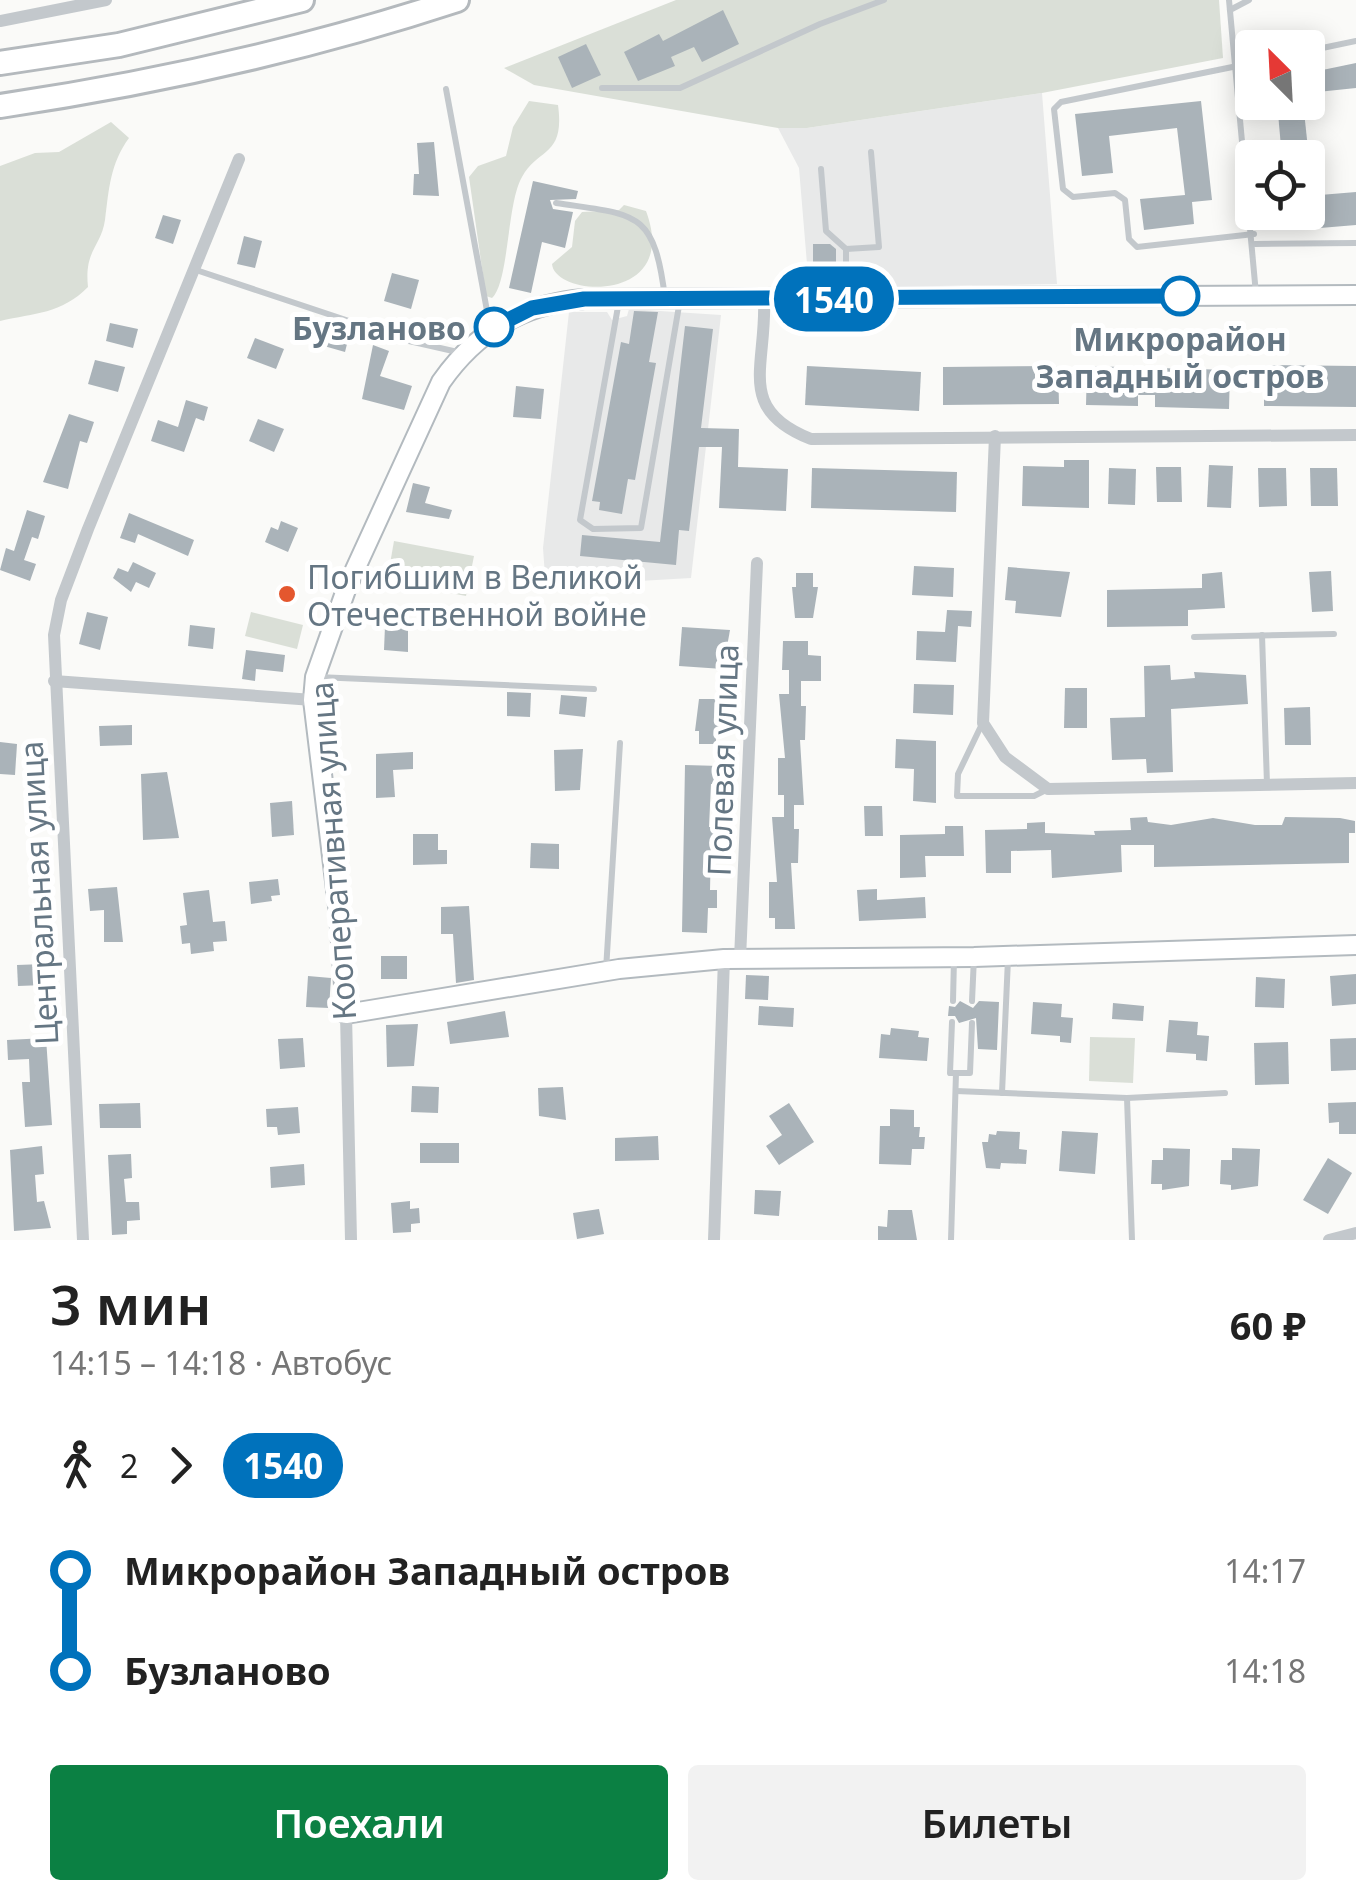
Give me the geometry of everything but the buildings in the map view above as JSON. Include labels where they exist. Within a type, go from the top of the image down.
[{"type":"highway","points":[[0,63],[119,45],[302,0]]},
{"type":"highway","points":[[0,106],[126,87],[249,59],[457,0]]},
{"type":"street","points":[[0,22],[106,0]]},
{"type":"street","name":"Центральная улица","points":[[83,1240],[54,635],[61,600],[239,159]]},
{"type":"street","points":[[490,328],[555,301],[1356,295]]},
{"type":"street","points":[[764,300],[761,390],[767,412],[778,426],[811,439],[1356,435]]},
{"type":"street","name":"Кооперативная улица","points":[[351,1240],[340,914],[313,700],[315,678],[347,587],[427,406],[463,353],[490,328]]},
{"type":"street","points":[[995,436],[983,722],[1004,757],[1048,789],[1356,783]]},
{"type":"street","name":"Полевая улица","points":[[714,1240],[757,563]]},
{"type":"street","points":[[54,681],[313,700]]},
{"type":"street","points":[[346,1014],[606,971],[732,959],[954,958],[1356,945]]},
{"type":"street","points":[[1329,1240],[1356,1233]]},
{"type":"lane","points":[[602,88],[680,88],[820,24],[884,0]]},
{"type":"lane","points":[[1229,0],[1235,58]]},
{"type":"lane","points":[[1230,10],[1248,0]]},
{"type":"lane","points":[[1325,47],[1356,41]]},
{"type":"lane","points":[[1235,67],[1061,102],[1054,109],[1063,189],[1072,197],[1115,192],[1125,200],[1129,239],[1137,247],[1254,239],[1356,243]]},
{"type":"lane","points":[[446,89],[490,328]]},
{"type":"lane","points":[[1242,120],[1256,296]]},
{"type":"lane","points":[[846,249],[879,247],[871,152]]},
{"type":"lane","points":[[821,169],[826,230],[846,249],[846,299]]},
{"type":"lane","points":[[556,203],[628,214],[639,221],[656,246],[672,299],[641,528],[593,530],[580,520],[619,299]]},
{"type":"lane","points":[[196,270],[409,341],[463,353]]},
{"type":"lane","points":[[1194,637],[1334,634]]},
{"type":"lane","points":[[1262,636],[1267,786]]},
{"type":"lane","points":[[315,678],[594,689]]},
{"type":"lane","points":[[983,722],[958,774],[957,796],[1034,796],[1048,789]]},
{"type":"lane","points":[[606,971],[620,743]]},
{"type":"lane","points":[[1002,1093],[1008,956]]},
{"type":"lane","points":[[972,1001],[974,957]]},
{"type":"lane","points":[[953,1000],[954,958]]},
{"type":"lane","points":[[951,1240],[956,1091],[952,1022]]},
{"type":"lane","points":[[953,1073],[970,1074],[972,1023]]},
{"type":"lane","points":[[956,1091],[1127,1098],[1225,1093]]},
{"type":"lane","points":[[1127,1098],[1132,1240]]},
{"type":"shaded area","points":[[676,0],[1219,0],[1223,58],[1042,93],[807,128],[778,128],[534,85],[504,68]]},
{"type":"shaded area","points":[[1042,93],[1057,284],[809,288],[799,168],[778,128],[807,128]]},
{"type":"shaded area","points":[[529,101],[558,105],[558,134],[549,149],[529,167],[517,189],[502,276],[492,298],[486,296],[469,177],[478,166],[506,156],[513,127]]},
{"type":"shaded area","points":[[111,122],[129,138],[111,177],[103,229],[88,265],[88,287],[58,308],[0,321],[0,166],[35,153],[59,152]]},
{"type":"shaded area","points":[[624,205],[646,211],[652,241],[646,263],[632,278],[592,287],[558,275],[552,264],[572,247],[575,221],[582,212],[619,210]]},
{"type":"shaded area","points":[[629,309],[721,315],[691,578],[639,581],[545,576],[543,548],[569,312],[607,312],[612,320],[627,316]]},
{"type":"shaded area","points":[[394,541],[474,556],[466,596],[387,581]]},
{"type":"shaded area","points":[[251,612],[303,625],[297,649],[245,636]]},
{"type":"shaded area","points":[[1090,1037],[1135,1038],[1133,1083],[1089,1081]]},
{"type":"bus line","name":"1540","points":[[494,327],[532,308],[584,299],[1180,296]]},
{"type":"place","name":"Микрорайон Западный остров","points":[[1180,296]]},
{"type":"place","name":"Бузланово","points":[[494,327]]},
{"type":"place","name":"Погибшим в Великой Отечественной войне","points":[[287,594]]}]
